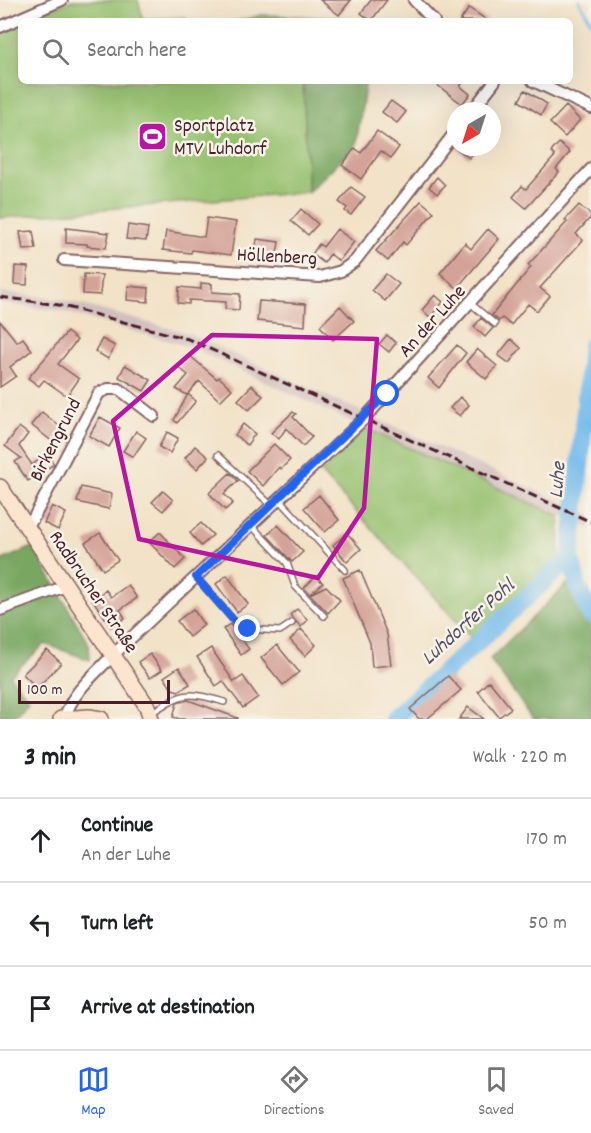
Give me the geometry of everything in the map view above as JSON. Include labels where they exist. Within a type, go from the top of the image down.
[{"type":"street","points":[[21,18],[62,0]]},
{"type":"street","points":[[414,0],[431,18]]},
{"type":"street","points":[[0,27],[18,19]]},
{"type":"street","points":[[479,102],[493,84]]},
{"type":"street","points":[[539,84],[591,108]]},
{"type":"street","name":"Höllenberg","points":[[64,260],[320,277],[341,271],[355,261],[447,143]]},
{"type":"street","name":"An der Luhe","points":[[63,718],[69,704],[113,655],[364,419],[591,169]]},
{"type":"street","name":"Birkengrund","points":[[27,527],[99,393],[108,389],[119,389],[154,416]]},
{"type":"street","name":"Radbrucher Straße","points":[[0,487],[147,706],[151,716]]},
{"type":"street","points":[[0,610],[66,586]]},
{"type":"street","points":[[63,718],[101,719]]},
{"type":"lane","points":[[470,303],[495,324]]},
{"type":"lane","points":[[218,455],[275,502],[345,570]]},
{"type":"lane","points":[[251,525],[287,563],[295,586],[324,616]]},
{"type":"lane","points":[[196,577],[235,622],[248,629],[280,631],[292,623]]},
{"type":"lane","points":[[151,716],[184,694],[204,696],[224,702]]},
{"type":"highlighted area","points":[[212,335],[377,339],[364,508],[318,578],[139,539],[113,421]]},
{"type":"shaded area","points":[[0,292],[60,299],[187,333],[591,515],[591,529],[191,347],[61,311],[0,303]]},
{"type":"green space","points":[[72,0],[138,0],[143,18],[30,18]]},
{"type":"green space","points":[[262,15],[344,18],[250,18]]},
{"type":"green space","name":"Sportplatz MTV Luhdorf","points":[[18,23],[18,84],[303,84],[308,192],[0,218],[0,31]]},
{"type":"green space","points":[[303,84],[366,84],[356,145],[308,192]]},
{"type":"green space","points":[[365,428],[560,516],[559,562],[476,643],[321,473]]},
{"type":"green space","points":[[33,547],[89,644],[90,660],[45,644],[10,676],[29,698],[12,719],[0,719],[0,561]]},
{"type":"green space","points":[[567,584],[591,625],[591,719],[533,719],[490,659]]},
{"type":"building","points":[[320,0],[351,0],[339,15]]},
{"type":"building","points":[[371,0],[387,0],[373,18],[367,18],[361,13]]},
{"type":"building","points":[[469,8],[484,18],[462,18]]},
{"type":"building","points":[[436,84],[462,84],[460,86],[470,94],[464,102],[459,102]]},
{"type":"building","points":[[525,90],[547,104],[541,115],[519,101]]},
{"type":"building","points":[[391,101],[406,112],[397,123],[382,112]]},
{"type":"building","points":[[566,106],[580,120],[565,137],[550,123]]},
{"type":"building","points":[[377,131],[399,147],[391,158],[381,151],[361,179],[342,165],[355,148],[361,153]]},
{"type":"building","points":[[559,143],[570,152],[556,169],[559,172],[526,208],[513,197],[522,186],[526,189],[555,156],[551,152]]},
{"type":"building","points":[[437,177],[445,185],[437,194],[429,187]]},
{"type":"building","points":[[351,187],[365,197],[351,215],[345,211],[347,208],[339,202]]},
{"type":"building","points":[[421,201],[434,212],[406,245],[403,242],[388,261],[376,251]]},
{"type":"building","points":[[579,205],[591,217],[576,234],[583,240],[540,288],[550,296],[537,311],[528,304],[511,325],[502,318],[499,321],[492,315],[531,267],[528,265],[567,222],[565,220]]},
{"type":"building","points":[[301,209],[318,224],[308,235],[291,221]]},
{"type":"building","points":[[207,218],[236,222],[231,255],[192,250],[191,253],[163,250],[166,231],[204,237]]},
{"type":"building","points":[[128,225],[148,228],[146,241],[126,239]]},
{"type":"building","points":[[66,228],[109,233],[106,248],[66,243]]},
{"type":"building","points":[[337,229],[354,242],[339,261],[330,254],[324,263],[312,254],[319,244],[323,247]]},
{"type":"building","points":[[488,229],[499,239],[457,288],[440,273],[465,243],[471,249]]},
{"type":"building","points":[[33,231],[36,249],[23,250],[20,232]]},
{"type":"building","points":[[257,239],[279,242],[276,260],[254,257]]},
{"type":"building","points":[[15,266],[28,267],[27,285],[14,284]]},
{"type":"building","points":[[84,274],[102,275],[100,295],[83,294]]},
{"type":"building","points":[[386,274],[399,284],[385,301],[372,290]]},
{"type":"building","points":[[201,283],[212,284],[212,292],[240,294],[239,310],[225,309],[226,302],[189,300],[189,304],[178,303],[179,287],[201,289]]},
{"type":"building","points":[[128,286],[149,288],[148,302],[127,300]]},
{"type":"building","points":[[435,295],[443,302],[430,317],[422,310]]},
{"type":"building","points":[[259,301],[306,304],[305,326],[257,321]]},
{"type":"building","points":[[340,306],[354,321],[333,340],[320,326]]},
{"type":"building","points":[[481,318],[493,328],[485,337],[474,327]]},
{"type":"building","points":[[0,321],[17,342],[23,338],[32,350],[10,367],[16,376],[0,387]]},
{"type":"building","points":[[67,332],[77,340],[58,364],[79,379],[67,396],[44,380],[39,386],[28,378]]},
{"type":"building","points":[[387,335],[396,343],[389,352],[379,344]]},
{"type":"building","points":[[102,339],[115,346],[108,359],[95,351]]},
{"type":"building","points":[[511,339],[521,348],[509,363],[498,355]]},
{"type":"building","points":[[457,345],[466,353],[439,388],[428,378]]},
{"type":"building","points":[[477,349],[497,366],[486,379],[466,362]]},
{"type":"building","points":[[189,355],[232,389],[220,401],[199,381],[187,395],[176,389],[188,375],[178,367]]},
{"type":"building","points":[[125,365],[151,380],[144,391],[119,377]]},
{"type":"building","points":[[252,385],[263,396],[249,410],[238,400]]},
{"type":"building","points":[[188,394],[196,401],[177,423],[174,420]]},
{"type":"building","points":[[460,397],[469,405],[460,416],[450,408]]},
{"type":"building","points":[[42,412],[63,429],[53,442],[31,425]]},
{"type":"building","points":[[293,412],[296,414],[293,417],[312,437],[303,446],[286,428],[279,439],[271,433]]},
{"type":"building","points":[[100,417],[120,428],[109,447],[89,436]]},
{"type":"building","points":[[243,424],[255,434],[247,445],[235,435]]},
{"type":"building","points":[[19,427],[28,434],[19,446],[32,465],[47,454],[54,464],[28,481],[15,462],[21,458],[5,446]]},
{"type":"building","points":[[136,431],[146,438],[133,457],[123,451]]},
{"type":"building","points":[[167,432],[178,438],[170,453],[159,447]]},
{"type":"building","points":[[274,444],[290,460],[281,469],[279,467],[263,486],[247,471]]},
{"type":"building","points":[[195,446],[208,457],[197,469],[185,458]]},
{"type":"building","points":[[230,473],[238,481],[224,494],[233,503],[225,510],[209,493]]},
{"type":"building","points":[[81,487],[112,494],[109,509],[77,502]]},
{"type":"building","points":[[163,491],[173,500],[163,511],[152,502]]},
{"type":"building","points":[[319,495],[339,520],[325,532],[304,508]]},
{"type":"building","points":[[52,506],[66,513],[58,530],[44,523]]},
{"type":"building","points":[[201,523],[213,535],[201,546],[190,533]]},
{"type":"building","points":[[278,525],[303,552],[292,562],[267,535]]},
{"type":"building","points":[[160,532],[185,559],[175,569],[149,542]]},
{"type":"building","points":[[100,533],[118,560],[103,570],[85,543]]},
{"type":"building","points":[[347,533],[361,549],[347,562],[333,545]]},
{"type":"building","points":[[360,570],[387,634],[391,665],[372,667],[370,643],[343,578]]},
{"type":"building","points":[[227,575],[248,604],[237,612],[216,584]]},
{"type":"building","points":[[316,576],[323,583],[310,594],[326,586],[340,600],[328,613],[304,588]]},
{"type":"building","points":[[128,585],[137,598],[120,610],[125,618],[111,627],[92,599],[106,590],[111,597]]},
{"type":"building","points":[[193,609],[204,625],[189,637],[177,621]]},
{"type":"building","points":[[297,609],[308,620],[301,627],[290,615]]},
{"type":"building","points":[[230,624],[249,649],[241,655],[223,629]]},
{"type":"building","points":[[301,629],[316,645],[305,656],[290,640]]},
{"type":"building","points":[[277,645],[299,672],[283,685],[261,658]]},
{"type":"building","points":[[211,648],[234,682],[243,676],[258,697],[243,708],[223,681],[216,686],[197,657]]},
{"type":"building","points":[[47,650],[61,663],[37,688],[23,674]]},
{"type":"building","points":[[150,654],[162,670],[150,678],[138,662]]},
{"type":"building","points":[[179,667],[190,684],[179,691],[172,689],[164,677]]},
{"type":"building","points":[[448,676],[461,690],[427,719],[419,719],[410,709]]},
{"type":"building","points":[[489,681],[511,708],[499,717],[478,691]]},
{"type":"building","points":[[188,700],[238,719],[173,717],[177,703]]},
{"type":"building","points":[[468,707],[484,719],[459,719]]},
{"type":"waterway","points":[[579,0],[591,22]]},
{"type":"waterway","name":"Luhe","points":[[591,346],[571,557],[578,587],[591,615]]},
{"type":"waterway","name":"Luhdorfer Pohl","points":[[393,719],[571,557]]},
{"type":"railway","points":[[0,297],[59,305],[188,339],[591,522]]},
{"type":"place","name":"Sportplatz MTV Luhdorf","points":[[153,136]]},
{"type":"route","points":[[248,629],[235,622],[196,577],[364,419],[387,394]]}]
